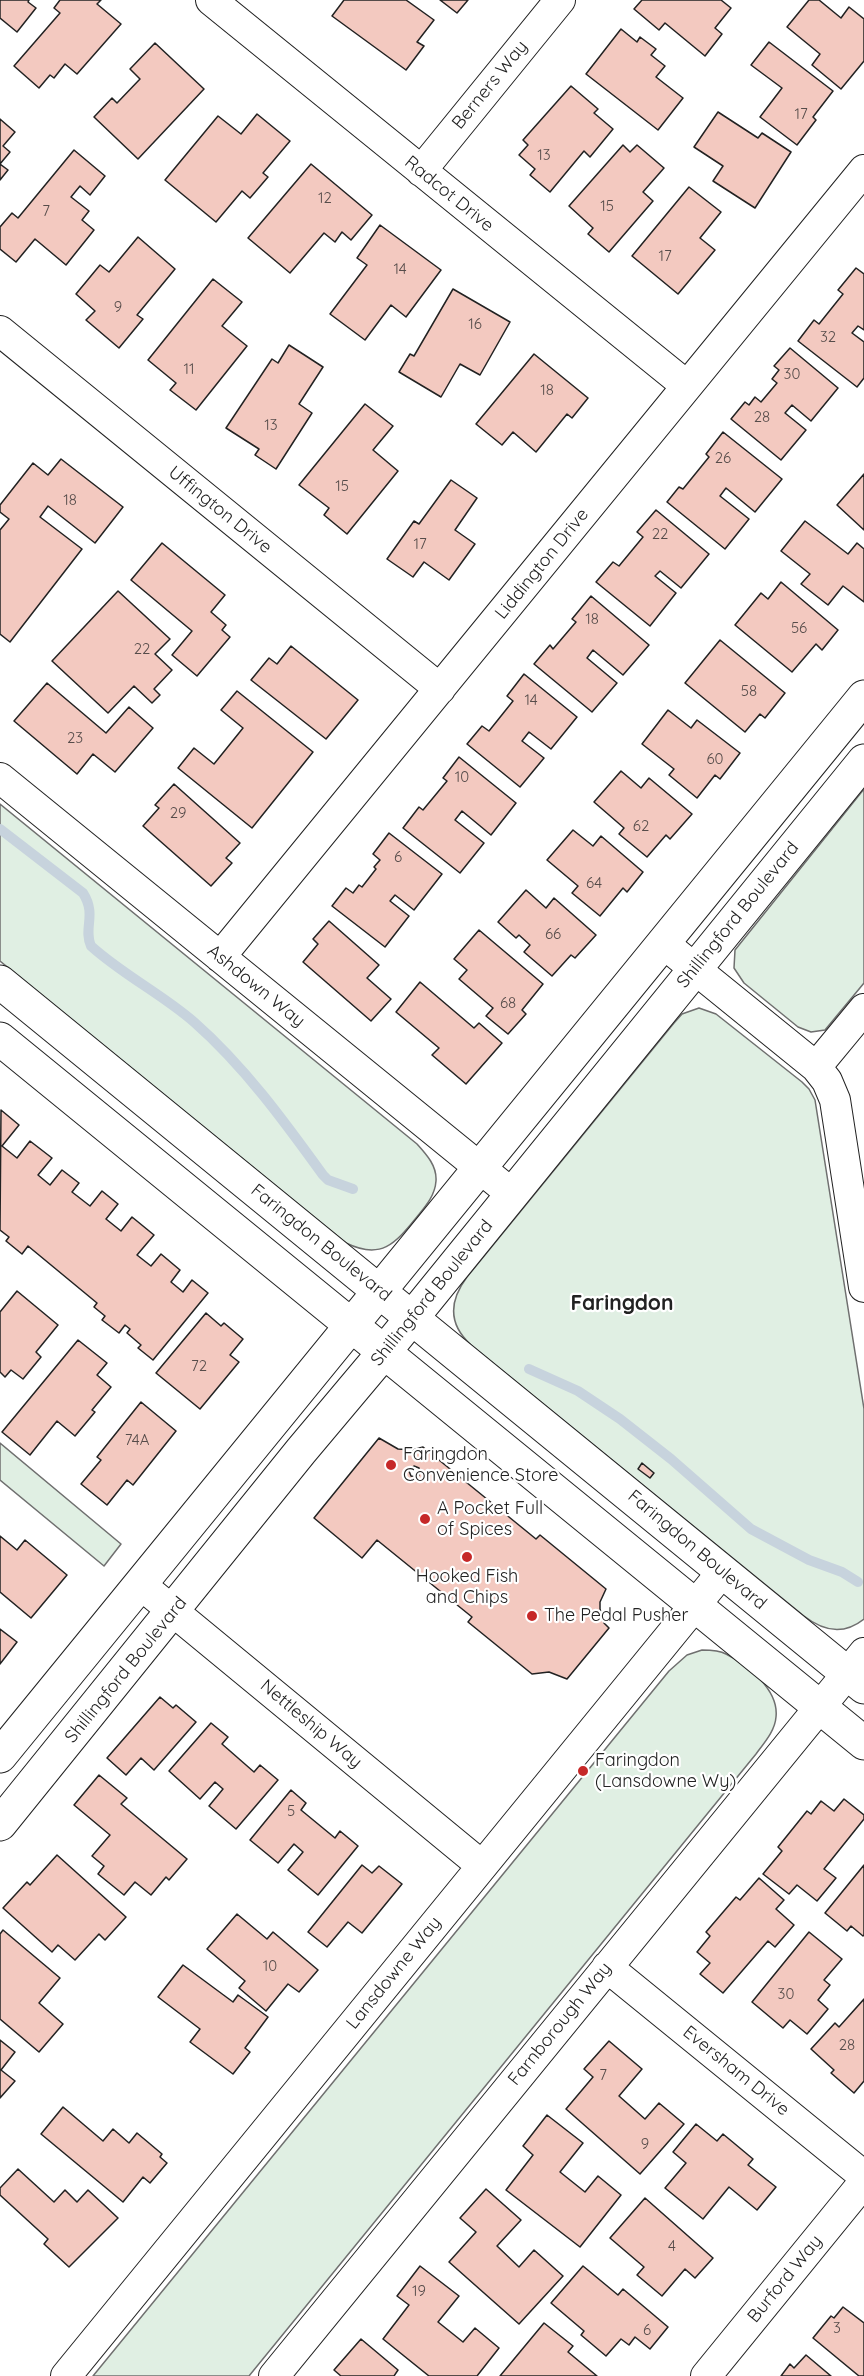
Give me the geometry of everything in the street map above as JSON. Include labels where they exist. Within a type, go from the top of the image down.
[{"type":"street","name":"Radcot Drive","points":[[211,0],[687,386]]},
{"type":"street","name":"Berners Way","points":[[421,171],[560,0]]},
{"type":"street","name":"Liddington Drive","points":[[220,957],[864,170]]},
{"type":"street","name":"Uffington Drive","points":[[0,331],[440,689]]},
{"type":"street","points":[[0,1756],[864,697]]},
{"type":"street","name":"Shillingford Boulevard","points":[[0,1824],[174,1611],[301,1450],[385,1352],[864,761]]},
{"type":"street","name":"Ashdown Way","points":[[0,778],[512,1194]]},
{"type":"street","points":[[663,943],[816,1067],[827,1081],[835,1100],[864,1287]]},
{"type":"street","name":"Faringdon Boulevard","points":[[0,982],[723,1571],[858,1671]]},
{"type":"street","points":[[816,1067],[864,1009]]},
{"type":"street","points":[[0,1039],[864,1743]]},
{"type":"street","name":"Lansdowne Way","points":[[66,2376],[723,1571]]},
{"type":"street","name":"Nettleship Way","points":[[140,1584],[482,1865]]},
{"type":"street","name":"Farnborough Way","points":[[274,2376],[820,1707],[858,1671]]},
{"type":"street","name":"Eversham Drive","points":[[607,1967],[864,2176]]},
{"type":"street","name":"Burford Way","points":[[706,2376],[864,2182]]},
{"type":"green space","points":[[864,789],[864,983],[825,1030],[811,1032],[798,1027],[744,983],[734,968],[735,950]]},
{"type":"green space","points":[[0,804],[417,1144],[433,1166],[436,1176],[435,1186],[426,1205],[394,1242],[386,1247],[369,1250],[346,1243],[0,961]]},
{"type":"green space","points":[[699,1008],[716,1014],[802,1082],[815,1100],[864,1409],[864,1619],[841,1629],[826,1628],[804,1616],[471,1345],[463,1337],[455,1321],[454,1304],[467,1277],[674,1023],[682,1014]]},
{"type":"green space","points":[[0,1443],[121,1544],[104,1566],[0,1480]]},
{"type":"green space","points":[[702,1650],[720,1652],[735,1659],[767,1688],[776,1707],[774,1727],[769,1737],[249,2376],[93,2376],[669,1671],[687,1655]]},
{"type":"building","points":[[0,0],[29,0],[28,2],[36,8],[17,32],[0,18]]},
{"type":"building","points":[[60,0],[101,0],[97,4],[121,24],[77,74],[65,64],[54,78],[50,75],[39,88],[14,66],[60,13],[54,8]]},
{"type":"building","points":[[344,0],[406,0],[434,20],[417,42],[424,46],[406,70],[332,16]]},
{"type":"building","points":[[440,0],[468,0],[457,13]]},
{"type":"building","points":[[642,0],[721,0],[731,8],[715,28],[722,34],[705,56],[665,23],[659,30],[634,9]]},
{"type":"building","points":[[809,0],[819,0],[841,18],[849,7],[864,19],[864,61],[841,89],[812,65],[820,54],[787,27]]},
{"type":"building","points":[[621,29],[637,42],[640,37],[656,49],[651,55],[665,66],[656,77],[683,98],[658,130],[586,74]]},
{"type":"building","points":[[769,42],[833,91],[813,117],[816,120],[797,145],[760,117],[782,88],[751,65]]},
{"type":"building","points":[[155,43],[204,89],[138,159],[94,117],[112,98],[117,103],[140,79],[130,69]]},
{"type":"building","points":[[571,86],[598,109],[594,113],[613,129],[590,157],[584,151],[550,192],[530,175],[535,169],[519,155],[528,145],[523,140]]},
{"type":"building","points":[[718,112],[758,138],[762,133],[791,152],[755,208],[713,181],[723,166],[694,147]]},
{"type":"building","points":[[257,114],[290,141],[263,173],[268,177],[250,198],[242,191],[216,222],[165,180],[218,116],[241,134]]},
{"type":"building","points":[[0,119],[15,132],[3,146],[10,152],[0,164]]},
{"type":"building","points":[[623,145],[630,152],[637,145],[664,168],[643,192],[653,201],[609,252],[588,234],[593,228],[569,206]]},
{"type":"building","points":[[74,150],[105,176],[90,195],[80,186],[71,197],[89,211],[82,220],[94,230],[66,265],[35,239],[16,262],[0,249],[0,227],[12,213],[18,218]]},
{"type":"building","points":[[0,164],[8,170],[0,180]]},
{"type":"building","points":[[311,164],[372,215],[351,240],[342,232],[335,242],[324,233],[290,273],[248,238]]},
{"type":"building","points":[[689,187],[721,212],[700,238],[715,250],[678,294],[632,256]]},
{"type":"building","points":[[380,225],[441,270],[406,317],[391,305],[365,340],[330,314],[367,265],[357,258]]},
{"type":"building","points":[[138,237],[175,269],[137,315],[143,319],[119,348],[86,320],[95,311],[76,294],[100,265],[109,272]]},
{"type":"building","points":[[856,268],[864,274],[864,330],[858,326],[852,333],[864,342],[864,378],[857,387],[798,341],[814,320],[819,324],[843,294],[838,290]]},
{"type":"building","points":[[213,279],[242,302],[222,326],[247,346],[196,410],[170,390],[176,383],[148,360]]},
{"type":"building","points":[[453,289],[510,322],[480,375],[460,364],[441,397],[399,372],[410,354],[414,356]]},
{"type":"building","points":[[289,345],[323,367],[299,404],[312,413],[276,469],[255,455],[259,449],[226,428],[272,359],[278,363]]},
{"type":"building","points":[[790,348],[838,388],[811,421],[792,405],[785,413],[806,430],[781,460],[731,419],[745,402],[749,405],[755,397],[761,402],[777,383],[772,379],[779,370],[774,366]]},
{"type":"building","points":[[534,354],[588,398],[572,418],[567,414],[536,452],[513,432],[502,445],[476,424]]},
{"type":"building","points":[[365,404],[393,426],[373,450],[398,471],[347,534],[324,515],[329,508],[299,485]]},
{"type":"building","points":[[723,432],[782,479],[755,512],[726,488],[720,496],[749,519],[725,549],[667,502],[679,487],[683,489],[709,457],[706,454]]},
{"type":"building","points":[[61,459],[123,507],[95,543],[48,506],[40,517],[82,549],[10,642],[0,634],[0,530],[9,519],[0,512],[0,505],[33,463],[48,475]]},
{"type":"building","points":[[864,474],[864,530],[837,505]]},
{"type":"building","points":[[451,480],[477,498],[455,530],[475,544],[449,580],[424,562],[413,577],[387,559],[414,521],[419,524]]},
{"type":"building","points":[[656,510],[709,554],[681,588],[660,571],[655,576],[676,593],[650,626],[596,582],[613,562],[619,566],[643,537],[637,532]]},
{"type":"building","points":[[805,521],[848,554],[857,543],[864,549],[864,602],[843,586],[828,605],[801,584],[810,574],[781,551]]},
{"type":"building","points":[[162,543],[225,595],[211,612],[226,625],[222,630],[230,637],[197,676],[172,655],[192,631],[131,580]]},
{"type":"building","points":[[781,582],[838,630],[822,650],[816,644],[792,672],[735,625],[761,593],[768,599]]},
{"type":"building","points":[[118,591],[170,639],[155,654],[172,670],[154,689],[160,695],[152,703],[134,686],[108,713],[52,661]]},
{"type":"building","points":[[591,596],[649,645],[623,675],[593,650],[587,658],[617,683],[592,712],[534,664],[550,645],[553,649],[576,622],[572,619]]},
{"type":"building","points":[[720,640],[785,693],[765,718],[760,714],[745,732],[685,683]]},
{"type":"building","points":[[291,646],[358,700],[326,739],[251,680],[269,658],[277,664]]},
{"type":"building","points":[[524,674],[577,717],[551,749],[529,732],[522,741],[544,758],[520,787],[467,744],[482,726],[489,731],[513,701],[507,696]]},
{"type":"building","points":[[47,683],[106,733],[129,707],[153,728],[115,772],[93,754],[77,774],[14,721]]},
{"type":"building","points":[[237,691],[313,752],[252,828],[178,768],[194,748],[214,764],[243,728],[221,710]]},
{"type":"building","points":[[668,710],[691,728],[697,720],[740,753],[720,779],[715,775],[697,798],[669,775],[674,769],[642,744]]},
{"type":"building","points":[[459,757],[516,803],[491,835],[462,811],[455,820],[484,843],[460,873],[403,828],[419,807],[423,810],[447,781],[443,778]]},
{"type":"building","points":[[621,771],[641,788],[649,778],[692,814],[670,839],[666,835],[647,857],[619,834],[624,828],[594,802]]},
{"type":"building","points":[[174,784],[240,843],[226,858],[232,863],[211,886],[143,826],[159,808],[155,805]]},
{"type":"building","points":[[573,830],[593,846],[601,836],[643,872],[627,892],[623,888],[600,916],[572,893],[578,886],[547,860]]},
{"type":"building","points":[[389,833],[442,874],[414,910],[395,895],[390,901],[409,916],[385,947],[332,906],[346,888],[353,893],[359,885],[362,887],[380,860],[373,854]]},
{"type":"building","points":[[526,890],[546,908],[554,898],[596,935],[575,958],[571,955],[552,976],[524,952],[530,945],[519,935],[516,938],[498,922]]},
{"type":"building","points":[[329,921],[379,965],[367,978],[391,999],[371,1021],[303,962],[318,944],[313,939]]},
{"type":"building","points":[[479,930],[543,984],[522,1010],[526,1014],[508,1034],[486,1016],[493,1008],[459,979],[467,970],[454,959]]},
{"type":"building","points":[[420,982],[474,1028],[479,1023],[502,1043],[466,1084],[432,1055],[439,1048],[396,1012]]},
{"type":"building","points":[[1,1110],[19,1125],[2,1146],[17,1158],[30,1141],[52,1158],[38,1175],[50,1185],[62,1170],[79,1183],[72,1192],[90,1206],[102,1191],[118,1204],[106,1219],[121,1231],[132,1217],[154,1235],[137,1255],[151,1266],[161,1254],[180,1270],[171,1282],[183,1292],[192,1280],[208,1293],[153,1360],[138,1348],[141,1345],[127,1333],[130,1329],[125,1325],[119,1333],[102,1320],[105,1316],[94,1307],[97,1303],[28,1246],[22,1254],[6,1241],[9,1237],[0,1230]]},
{"type":"building","points":[[17,1291],[58,1325],[36,1352],[41,1357],[23,1379],[11,1370],[5,1377],[0,1372],[0,1312]]},
{"type":"building","points":[[206,1313],[221,1326],[224,1323],[243,1339],[230,1355],[239,1362],[200,1409],[156,1373]]},
{"type":"building","points":[[78,1340],[107,1363],[97,1375],[111,1387],[92,1410],[95,1412],[75,1436],[57,1421],[30,1455],[2,1432]]},
{"type":"building","points":[[141,1402],[176,1431],[133,1485],[127,1480],[107,1505],[81,1484],[101,1460],[97,1457]]},
{"type":"building","points":[[379,1438],[398,1449],[412,1450],[423,1447],[536,1539],[540,1535],[606,1589],[600,1602],[600,1609],[604,1623],[609,1628],[567,1679],[549,1672],[532,1674],[468,1622],[472,1617],[377,1540],[362,1558],[314,1518]],"holes":[[[414,1466],[419,1468],[419,1475],[411,1476],[409,1471]]]},
{"type":"building","points":[[642,1463],[654,1473],[650,1478],[638,1469]]},
{"type":"building","points":[[0,1536],[17,1550],[25,1540],[67,1575],[31,1618],[0,1592]]},
{"type":"building","points":[[0,1629],[17,1642],[0,1664]]},
{"type":"building","points":[[160,1697],[173,1708],[176,1705],[196,1722],[154,1770],[141,1758],[126,1775],[107,1758]]},
{"type":"building","points":[[211,1723],[228,1737],[222,1744],[254,1772],[260,1765],[278,1780],[236,1829],[209,1806],[223,1789],[215,1782],[200,1799],[169,1771]]},
{"type":"building","points":[[99,1775],[127,1798],[121,1804],[187,1859],[169,1880],[166,1877],[151,1895],[135,1882],[124,1895],[98,1874],[104,1866],[92,1856],[110,1835],[74,1805]]},
{"type":"building","points":[[291,1790],[306,1803],[301,1810],[335,1838],[340,1831],[358,1846],[318,1895],[288,1870],[303,1852],[294,1844],[278,1863],[250,1840]]},
{"type":"building","points":[[844,1799],[864,1815],[864,1819],[824,1869],[836,1878],[817,1901],[797,1885],[789,1894],[763,1874],[782,1851],[778,1847],[807,1811],[811,1814],[821,1801],[834,1811]]},
{"type":"building","points":[[57,1855],[126,1917],[105,1940],[99,1934],[75,1960],[58,1945],[52,1952],[3,1908],[27,1882],[30,1885]]},
{"type":"building","points":[[362,1865],[372,1873],[379,1866],[402,1884],[362,1933],[348,1922],[327,1947],[308,1932]]},
{"type":"building","points":[[864,1865],[863,1936],[851,1926],[847,1931],[825,1913]]},
{"type":"building","points":[[759,1878],[784,1900],[776,1909],[794,1925],[775,1947],[768,1941],[723,1993],[700,1974],[710,1963],[697,1952],[710,1936],[706,1932],[736,1897],[740,1900]]},
{"type":"building","points":[[237,1914],[267,1939],[273,1932],[318,1970],[299,1992],[288,1984],[266,2011],[239,1988],[245,1981],[207,1949]]},
{"type":"building","points":[[3,1930],[60,1978],[39,2003],[63,2024],[39,2052],[0,2019],[0,1934]]},
{"type":"building","points":[[809,1932],[842,1959],[824,1980],[830,1985],[818,2000],[828,2009],[807,2034],[790,2020],[783,2028],[752,2002]]},
{"type":"building","points":[[183,1965],[233,2002],[238,1995],[268,2017],[245,2048],[250,2052],[233,2074],[190,2042],[200,2029],[158,1997]]},
{"type":"building","points":[[864,1999],[864,2081],[854,2093],[831,2073],[834,2070],[811,2049],[835,2023],[839,2027]]},
{"type":"building","points":[[0,2040],[15,2052],[1,2070],[15,2081],[0,2098]]},
{"type":"building","points":[[609,2041],[642,2069],[619,2096],[645,2119],[659,2103],[684,2124],[640,2174],[566,2109],[593,2077],[584,2069]]},
{"type":"building","points":[[63,2107],[103,2141],[113,2129],[129,2143],[137,2133],[162,2154],[160,2157],[167,2163],[150,2183],[143,2177],[123,2202],[41,2134]]},
{"type":"building","points":[[547,2115],[583,2143],[560,2172],[585,2192],[598,2176],[621,2195],[580,2247],[506,2190],[533,2155],[523,2146]]},
{"type":"building","points":[[696,2124],[717,2141],[723,2134],[753,2159],[748,2165],[776,2187],[757,2210],[729,2187],[703,2219],[665,2188],[686,2163],[673,2152]]},
{"type":"building","points":[[18,2169],[54,2202],[65,2190],[77,2202],[88,2190],[118,2218],[69,2267],[44,2244],[48,2239],[0,2195],[0,2188]]},
{"type":"building","points":[[486,2189],[521,2220],[497,2246],[519,2267],[534,2250],[563,2276],[519,2324],[449,2262],[476,2232],[460,2218]]},
{"type":"building","points":[[645,2198],[713,2258],[695,2278],[685,2269],[662,2296],[637,2275],[644,2267],[610,2238]]},
{"type":"building","points":[[420,2266],[459,2296],[438,2322],[463,2342],[475,2328],[499,2348],[477,2376],[429,2376],[383,2339],[409,2305],[397,2296]]},
{"type":"building","points":[[583,2266],[618,2295],[623,2289],[668,2327],[650,2349],[635,2337],[629,2345],[621,2339],[606,2356],[581,2335],[584,2331],[551,2303]]},
{"type":"building","points":[[843,2307],[864,2323],[864,2376],[859,2376],[813,2338],[831,2316],[834,2318]]},
{"type":"building","points":[[544,2323],[573,2346],[568,2352],[597,2376],[500,2376]]},
{"type":"building","points":[[361,2339],[398,2370],[394,2376],[341,2376],[334,2370]]},
{"type":"building","points":[[806,2355],[831,2376],[781,2376],[790,2364],[794,2368]]},
{"type":"waterway","points":[[0,829],[83,893],[89,908],[88,933],[91,946],[194,1022],[247,1076],[323,1175],[328,1180],[353,1189]]},
{"type":"waterway","points":[[529,1369],[578,1391],[620,1419],[671,1459],[751,1529],[809,1560],[842,1572],[858,1582]]},
{"type":"place","name":"Faringdon Convenience Store","points":[[391,1465]]},
{"type":"place","name":"A Pocket Full of Spices","points":[[425,1519]]},
{"type":"place","name":"Hooked Fish and Chips","points":[[467,1557]]},
{"type":"place","name":"The Pedal Pusher","points":[[532,1616]]},
{"type":"place","name":"Faringdon (Lansdowne Wy)","points":[[583,1771]]},
{"type":"district","name":"Faringdon","points":[[622,1304]]}]
